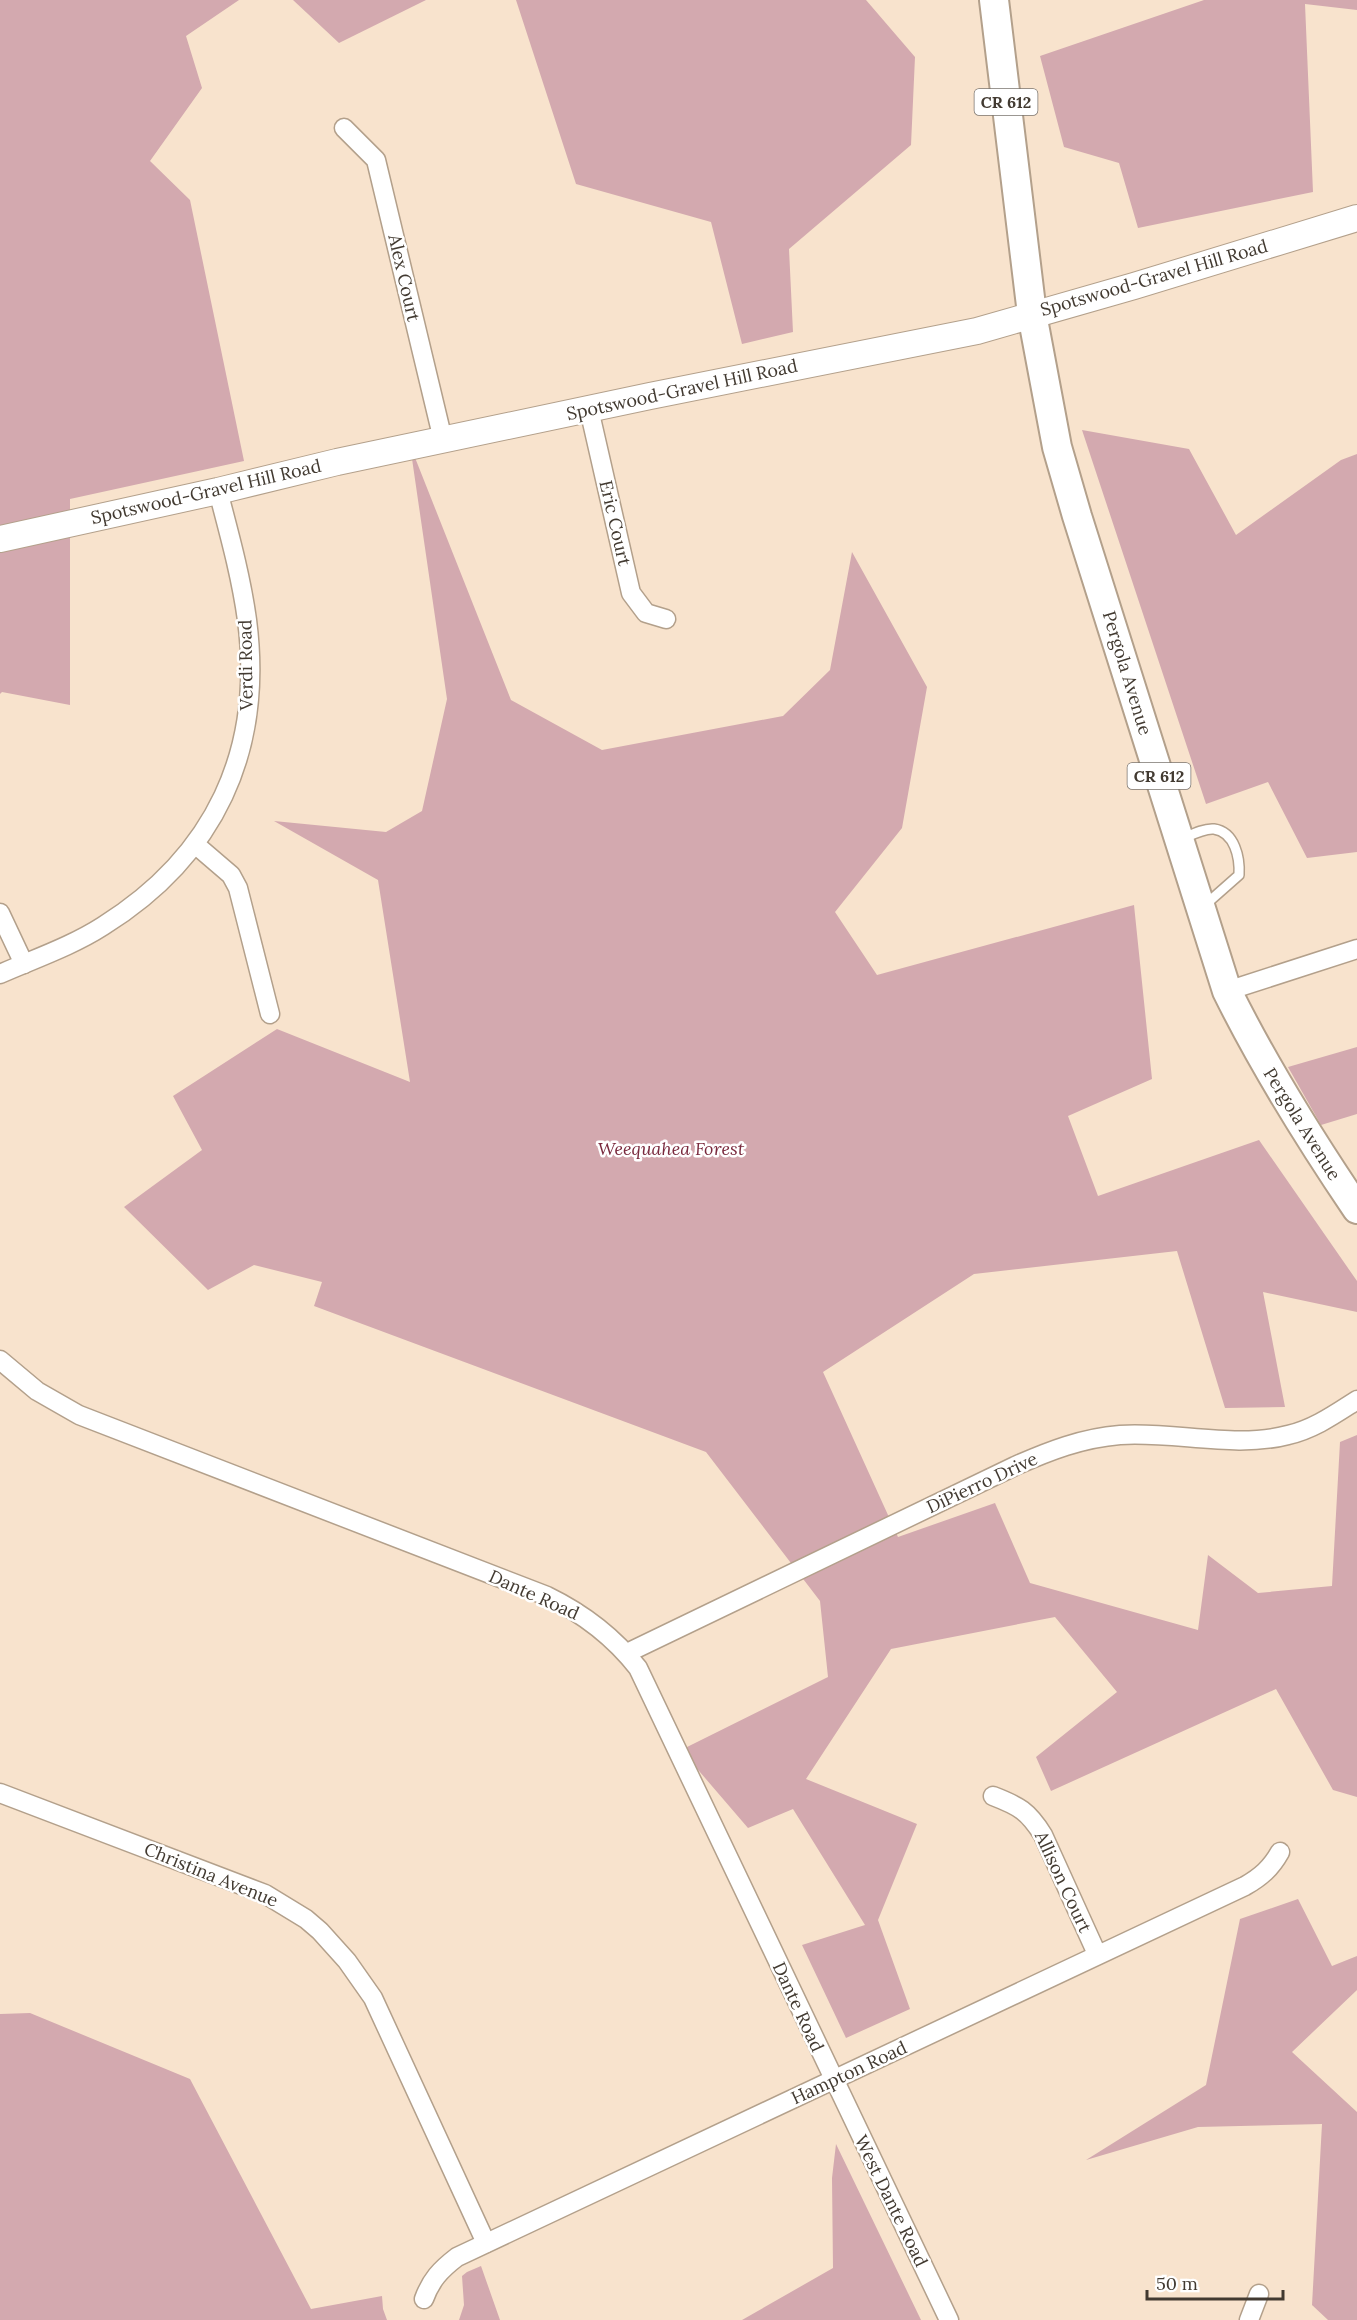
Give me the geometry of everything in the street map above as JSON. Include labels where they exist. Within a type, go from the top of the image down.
[{"type":"main road","name":"CR 612","points":[[994,0],[1032,314]]},
{"type":"main road","name":"Pergola Avenue","points":[[1032,314],[1057,447],[1227,991],[1256,1050],[1289,1107],[1357,1209]]},
{"type":"street","name":"Alex Court","points":[[344,128],[376,160],[443,440]]},
{"type":"street","name":"Spotswood-Gravel Hill Road","points":[[0,539],[337,462],[977,331],[1357,218]]},
{"type":"street","name":"Eric Court","points":[[589,409],[631,593],[645,613],[666,619]]},
{"type":"street","name":"Verdi Road","points":[[0,974],[83,937],[118,917],[153,891],[196,845],[222,800],[236,766],[246,729],[250,689],[249,645],[244,598],[218,491]]},
{"type":"street","points":[[196,845],[231,875],[238,888],[270,1014]]},
{"type":"street","points":[[0,913],[24,964]]},
{"type":"street","points":[[1227,991],[1357,949]]},
{"type":"street","name":"Dante Road","points":[[0,1360],[37,1391],[79,1415],[547,1596],[573,1609],[614,1639],[627,1653],[643,1679],[834,2081]]},
{"type":"street","name":"DiPierro Drive","points":[[627,1653],[1016,1466],[1075,1442],[1121,1435],[1246,1440],[1269,1438],[1288,1435],[1308,1428],[1326,1420],[1357,1400]]},
{"type":"street","name":"Christina Avenue","points":[[0,1793],[265,1894],[306,1918],[321,1931],[347,1961],[373,1998],[486,2243]]},
{"type":"street","name":"Allison Court","points":[[993,1796],[1015,1805],[1032,1818],[1043,1835],[1096,1954]]},
{"type":"street","name":"Hampton Road","points":[[424,2299],[429,2284],[439,2271],[457,2257],[834,2081],[1096,1954],[1245,1886],[1260,1878],[1272,1867],[1280,1852]]},
{"type":"street","name":"West Dante Road","points":[[834,2081],[949,2320]]},
{"type":"street","points":[[1249,2320],[1259,2294]]},
{"type":"lane","points":[[1179,841],[1203,830],[1215,829],[1227,836],[1235,847],[1240,861],[1239,875],[1201,908]]},
{"type":"green space","points":[[0,0],[239,0],[186,36],[202,88],[150,161],[190,200],[244,461],[70,499],[70,705],[2,692],[0,694]]},
{"type":"green space","points":[[293,0],[426,0],[339,43]]},
{"type":"green space","points":[[516,0],[866,0],[915,57],[911,145],[789,249],[793,332],[742,344],[711,222],[576,184]]},
{"type":"green space","points":[[1204,0],[1357,0],[1357,10],[1305,4],[1313,192],[1138,228],[1119,163],[1064,147],[1040,56]]},
{"type":"green space","points":[[1082,430],[1189,449],[1236,535],[1341,460],[1357,454],[1357,852],[1307,858],[1268,782],[1206,804]]},
{"type":"green space","name":"Weequahea Forest","points":[[410,445],[511,700],[602,750],[783,716],[830,670],[852,552],[927,687],[902,828],[835,912],[877,975],[1134,905],[1152,1079],[1068,1116],[1098,1196],[1259,1140],[1357,1281],[1357,1312],[1263,1292],[1285,1407],[1225,1408],[1177,1251],[974,1274],[823,1372],[898,1537],[995,1503],[1030,1583],[1198,1630],[1208,1555],[1258,1593],[1332,1586],[1340,1442],[1357,1435],[1357,1797],[1333,1790],[1276,1689],[1051,1791],[1036,1757],[1117,1692],[1055,1617],[891,1649],[806,1779],[917,1824],[878,1920],[910,2009],[846,2038],[802,1945],[865,1925],[793,1809],[748,1828],[681,1750],[828,1677],[820,1601],[706,1452],[314,1306],[322,1282],[254,1265],[208,1290],[124,1207],[202,1150],[173,1096],[277,1029],[410,1082],[378,880],[274,821],[386,832],[422,811],[447,699]]},
{"type":"green space","points":[[1357,1047],[1357,1114],[1321,1125],[1288,1067]]},
{"type":"green space","points":[[1298,1899],[1332,1966],[1357,1956],[1357,1990],[1292,2052],[1357,2112],[1357,2320],[1328,2320],[1312,2305],[1322,2124],[1198,2127],[1086,2160],[1206,2085],[1240,1919]]},
{"type":"green space","points":[[30,2013],[190,2079],[311,2309],[382,2296],[387,2320],[0,2320],[0,2014]]},
{"type":"green space","points":[[836,2144],[921,2320],[742,2320],[833,2268],[832,2178]]},
{"type":"green space","points":[[481,2266],[500,2320],[459,2320],[464,2305],[462,2276]]}]
